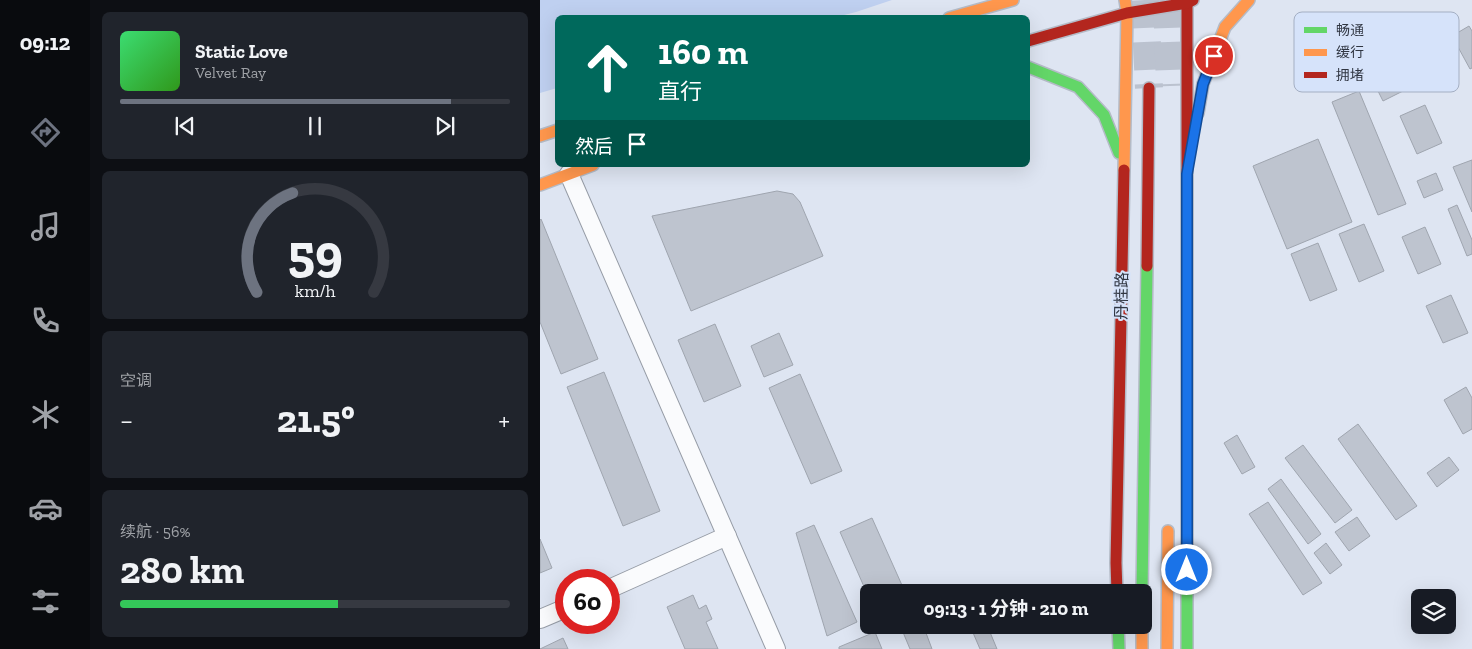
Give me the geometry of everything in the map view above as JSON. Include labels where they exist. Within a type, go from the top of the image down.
[{"type":"main road","points":[[978,9],[995,0]]},
{"type":"main road","points":[[959,15],[1013,0]]},
{"type":"main road","name":"丹桂路","points":[[1117,584],[1127,13],[1125,0]]},
{"type":"main road","points":[[1187,174],[1203,84],[1225,27],[1250,0]]},
{"type":"main road","points":[[1030,40],[1127,13],[1189,1],[1187,649]]},
{"type":"main road","points":[[1030,68],[1078,87],[1104,115],[1124,166]]},
{"type":"main road","points":[[1142,584],[1149,88]]},
{"type":"main road","points":[[540,136],[555,131]]},
{"type":"main road","points":[[540,185],[588,167]]},
{"type":"main road","points":[[1167,649],[1168,521]]},
{"type":"main road","points":[[1118,634],[1119,649]]},
{"type":"main road","points":[[1142,634],[1142,649]]},
{"type":"street","points":[[569,174],[776,649]]},
{"type":"street","points":[[620,584],[727,536]]},
{"type":"street","points":[[540,619],[555,613]]},
{"type":"shaded area","points":[[540,0],[892,0],[844,15],[555,15],[555,89],[540,93]]},
{"type":"building","points":[[1469,26],[1472,31],[1472,68],[1470,69],[1459,49],[1459,32]]},
{"type":"building","points":[[1359,92],[1406,204],[1378,215],[1332,102]]},
{"type":"building","points":[[1378,92],[1401,92],[1383,101]]},
{"type":"building","points":[[1425,105],[1442,143],[1417,154],[1400,116]]},
{"type":"building","points":[[1318,139],[1352,222],[1287,249],[1253,166]]},
{"type":"building","points":[[1472,160],[1472,212],[1453,167]]},
{"type":"building","points":[[1436,173],[1443,190],[1424,198],[1417,181]]},
{"type":"building","points":[[777,191],[793,194],[800,202],[823,256],[691,311],[652,216]]},
{"type":"building","points":[[1457,205],[1472,240],[1472,254],[1467,256],[1448,209]]},
{"type":"building","points":[[541,219],[598,359],[561,374],[540,322]]},
{"type":"building","points":[[1364,224],[1384,271],[1359,282],[1339,234]]},
{"type":"building","points":[[1425,227],[1441,264],[1418,274],[1402,237]]},
{"type":"building","points":[[1318,243],[1337,290],[1310,301],[1291,254]]},
{"type":"building","points":[[1451,295],[1468,333],[1443,343],[1426,306]]},
{"type":"building","points":[[715,324],[741,386],[704,402],[678,340]]},
{"type":"building","points":[[779,333],[793,365],[764,377],[751,346]]},
{"type":"building","points":[[604,372],[660,511],[623,526],[567,387]]},
{"type":"building","points":[[800,374],[842,471],[811,484],[769,388]]},
{"type":"building","points":[[1466,387],[1472,398],[1472,429],[1463,434],[1444,400]]},
{"type":"building","points":[[1358,424],[1417,506],[1396,520],[1338,439]]},
{"type":"building","points":[[1237,435],[1255,467],[1242,474],[1224,443]]},
{"type":"building","points":[[1303,445],[1352,510],[1335,523],[1285,458]]},
{"type":"building","points":[[1449,457],[1459,470],[1437,487],[1427,473]]},
{"type":"building","points":[[1281,479],[1321,534],[1308,544],[1268,489]]},
{"type":"building","points":[[1268,502],[1322,583],[1303,595],[1249,514]]},
{"type":"building","points":[[1357,517],[1370,536],[1349,551],[1335,532]]},
{"type":"building","points":[[872,518],[901,584],[863,584],[840,532]]},
{"type":"building","points":[[814,525],[857,622],[827,636],[796,533]]},
{"type":"building","points":[[540,539],[552,568],[540,573]]},
{"type":"building","points":[[1326,543],[1342,565],[1330,574],[1314,553]]},
{"type":"building","points":[[693,595],[699,609],[706,605],[712,619],[706,622],[718,649],[685,649],[667,607]]},
{"type":"building","points":[[870,634],[876,634],[882,649],[839,649],[839,647]]},
{"type":"building","points":[[904,634],[926,634],[932,649],[910,649]]},
{"type":"building","points":[[974,634],[991,634],[997,649],[980,649]]},
{"type":"building","points":[[563,638],[568,649],[540,649]]},
{"type":"tunnel","points":[[1145,0],[1149,88]]},
{"type":"tunnel","points":[[1167,0],[1170,86]]},
{"type":"traffic: fast","points":[[1030,68],[1078,87],[1104,115],[1119,153]]},
{"type":"traffic: fast","points":[[1142,584],[1147,266]]},
{"type":"traffic: fast","points":[[1187,279],[1187,649]]},
{"type":"traffic: fast","points":[[1118,634],[1119,649]]},
{"type":"traffic: slow","points":[[960,15],[1013,0]]},
{"type":"traffic: slow","points":[[1124,170],[1127,13],[1125,0]]},
{"type":"traffic: slow","points":[[1198,113],[1203,84],[1225,27],[1249,0]]},
{"type":"traffic: slow","points":[[540,136],[555,131]]},
{"type":"traffic: slow","points":[[540,185],[588,167]]},
{"type":"traffic: slow","points":[[1167,649],[1168,531]]},
{"type":"traffic: slow","points":[[1142,634],[1142,649]]},
{"type":"traffic: jam","points":[[1187,0],[1187,279]]},
{"type":"traffic: jam","points":[[1030,40],[1127,13],[1187,3],[1193,0]]},
{"type":"traffic: jam","points":[[1147,266],[1149,88]]},
{"type":"traffic: jam","points":[[1117,584],[1124,170]]},
{"type":"route","points":[[1187,570],[1187,174],[1203,84],[1214,56]]}]
